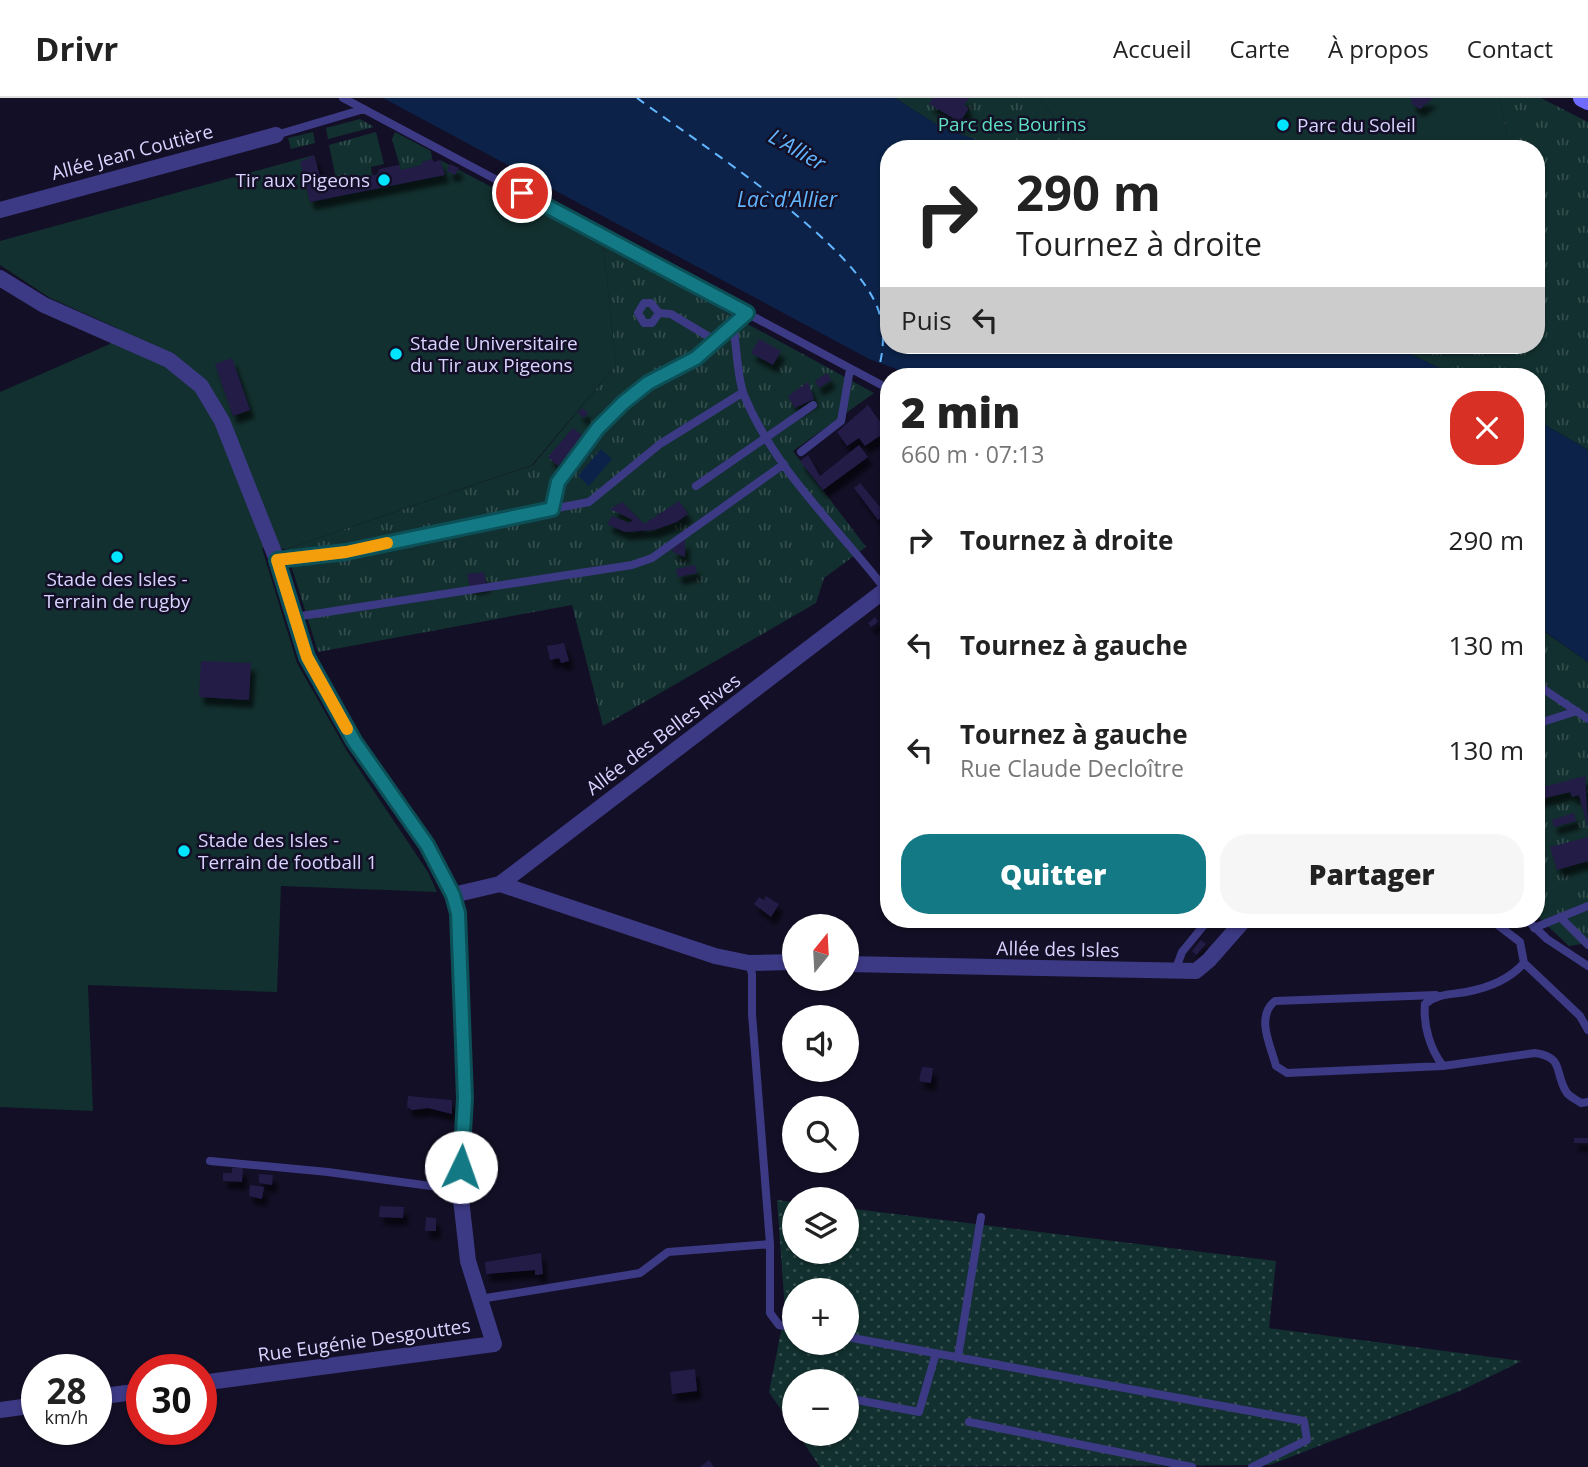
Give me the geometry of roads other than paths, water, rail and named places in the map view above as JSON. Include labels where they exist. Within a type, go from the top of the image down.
[{"type":"street","points":[[1582,98],[1588,101]]},
{"type":"street","name":"Allée Jean Coutière","points":[[0,210],[276,135]]},
{"type":"street","name":"Rue Eugénie Desgouttes","points":[[0,278],[44,305],[169,360],[201,386],[222,421],[277,560],[307,657],[354,741],[427,845],[453,895],[458,913],[465,1098],[460,1190],[468,1261],[494,1344],[217,1381]]},
{"type":"street","name":"Allée des Belles Rives","points":[[453,895],[500,884],[880,593]]},
{"type":"street","points":[[500,884],[715,957],[748,962],[782,962]]},
{"type":"street","name":"Allée des Isles","points":[[859,964],[1196,971],[1237,928]]},
{"type":"street","points":[[0,1410],[21,1407]]},
{"type":"lane","points":[[343,98],[880,384]]},
{"type":"lane","points":[[276,135],[364,110]]},
{"type":"lane","points":[[659,313],[671,314],[716,341]]},
{"type":"lane","points":[[552,509],[558,482],[598,428],[648,383],[696,358],[747,313]]},
{"type":"lane","points":[[733,326],[743,393],[767,438],[784,464],[880,580]]},
{"type":"lane","points":[[801,452],[841,421],[850,369]]},
{"type":"lane","points":[[277,560],[346,552],[589,502],[660,444],[743,393]]},
{"type":"lane","points":[[696,486],[813,405]]},
{"type":"lane","points":[[295,617],[632,565],[652,558],[784,464]]},
{"type":"lane","points":[[1545,690],[1588,719]]},
{"type":"lane","points":[[1545,721],[1577,711]]},
{"type":"lane","points":[[1545,923],[1588,906]]},
{"type":"lane","points":[[1560,917],[1588,945]]},
{"type":"lane","points":[[1175,971],[1182,952],[1202,928]]},
{"type":"lane","points":[[1502,928],[1520,942],[1524,963],[1580,1016],[1588,1030]]},
{"type":"lane","points":[[1534,928],[1588,966]]},
{"type":"lane","points":[[748,962],[752,974],[752,1014],[770,1244],[770,1313],[782,1326]]},
{"type":"lane","points":[[1524,963],[1512,976],[1468,992],[1275,1001],[1268,1006],[1263,1019],[1276,1066],[1287,1073],[1443,1066],[1535,1053],[1546,1055],[1555,1061],[1567,1094],[1581,1103],[1588,1102]]},
{"type":"lane","points":[[1436,995],[1425,1004],[1424,1018],[1435,1055],[1443,1066]]},
{"type":"lane","points":[[210,1161],[328,1172],[460,1190]]},
{"type":"lane","points":[[958,1357],[981,1217]]},
{"type":"lane","points":[[480,1299],[640,1273],[668,1252],[770,1244]]},
{"type":"lane","points":[[859,1339],[1304,1421],[1307,1440],[1252,1467]]},
{"type":"lane","points":[[859,1400],[919,1412],[936,1353]]},
{"type":"lane","points":[[969,1422],[1192,1467]]},
{"type":"water","name":"Lac d'Allier","points":[[383,98],[895,98],[942,128],[977,140],[880,140],[880,354],[1411,354],[1439,368],[893,368],[869,359]]},
{"type":"water","points":[[1545,425],[1588,450],[1588,662],[1545,632]]},
{"type":"water","points":[[601,449],[612,459],[589,486],[578,476]]},
{"type":"place","name":"Parc du Soleil","points":[[1283,125]]},
{"type":"place","name":"Tir aux Pigeons","points":[[384,180]]},
{"type":"place","name":"Stade Universitaire du Tir aux Pigeons","points":[[396,354]]},
{"type":"place","name":"Stade des Isles - Terrain de rugby","points":[[117,557]]},
{"type":"place","name":"Stade des Isles - Terrain de football 1","points":[[184,851]]},
{"type":"park label","name":"Parc des Bourins","points":[[1012,124]]},
{"type":"water label","name":"L'Allier","points":[[797,150]]}]
